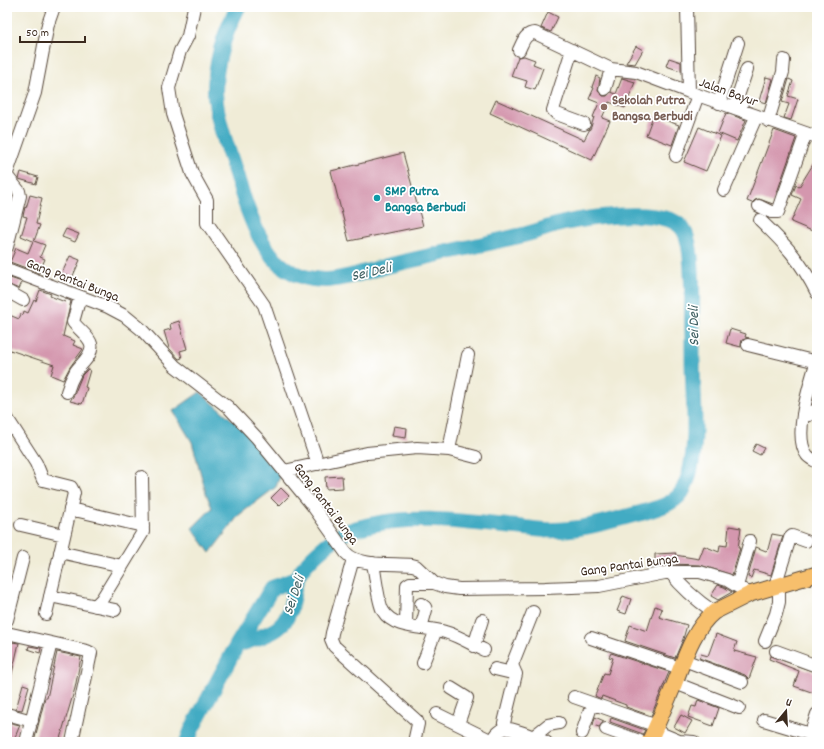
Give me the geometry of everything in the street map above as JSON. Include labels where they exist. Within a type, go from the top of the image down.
[{"type":"main road","points":[[654,733],[682,664],[702,624],[714,612],[750,594],[817,574]]},
{"type":"street","points":[[7,173],[35,93],[48,24],[54,7]]},
{"type":"street","points":[[194,7],[188,36],[180,51],[169,88],[173,114],[192,172],[207,200],[207,223],[264,305],[318,464]]},
{"type":"street","name":"Jalan Bayur","points":[[690,8],[694,94],[756,117],[812,135]]},
{"type":"street","points":[[519,50],[527,36],[530,33],[535,33],[611,69],[636,72],[694,94],[676,156]]},
{"type":"street","points":[[719,103],[738,43]]},
{"type":"street","points":[[572,50],[553,110],[557,114],[584,124]]},
{"type":"street","points":[[768,121],[783,72],[784,60]]},
{"type":"street","points":[[740,110],[742,103],[737,98],[747,68]]},
{"type":"street","points":[[605,89],[611,69]]},
{"type":"street","points":[[724,190],[756,117]]},
{"type":"street","points":[[759,206],[771,212],[778,212],[812,135]]},
{"type":"street","points":[[7,176],[19,191],[20,196],[7,247]]},
{"type":"street","points":[[760,220],[784,243],[796,258],[806,272],[817,293]]},
{"type":"street","name":"Gang Pantai Bunga","points":[[7,269],[108,307],[125,316],[141,329],[175,366],[228,408],[257,438],[315,510],[349,556],[373,563],[416,566],[434,583],[445,587],[459,589],[599,586],[670,572],[700,572],[727,580],[750,594]]},
{"type":"street","points":[[7,291],[23,300]]},
{"type":"street","points":[[67,392],[76,371],[89,355],[92,344],[73,322],[80,297]]},
{"type":"street","points":[[748,346],[817,361],[803,414],[801,435],[802,445],[807,455],[817,462]]},
{"type":"street","points":[[449,450],[468,355]]},
{"type":"street","points":[[803,414],[809,415],[817,409]]},
{"type":"street","points":[[7,418],[36,463],[43,480],[72,489],[74,493],[46,614]]},
{"type":"street","points":[[284,471],[367,453],[410,449],[449,450],[476,458]]},
{"type":"street","points":[[95,606],[102,599],[141,537],[143,526],[142,477]]},
{"type":"street","points":[[70,509],[143,526]]},
{"type":"street","points":[[21,525],[64,535]]},
{"type":"street","points":[[765,641],[778,608],[779,602],[777,586],[790,538],[792,536],[806,541]]},
{"type":"street","points":[[737,586],[750,541]]},
{"type":"street","points":[[60,552],[122,566]]},
{"type":"street","points":[[349,556],[332,633],[332,643],[417,721],[418,724],[414,742]]},
{"type":"street","points":[[7,620],[23,558]]},
{"type":"street","points":[[373,563],[382,610],[390,619],[397,623],[436,630],[458,636],[479,648],[482,620]]},
{"type":"street","points":[[670,572],[686,591],[714,612]]},
{"type":"street","points":[[406,625],[407,585],[410,583],[434,583]]},
{"type":"street","points":[[50,596],[115,610]]},
{"type":"street","points":[[421,604],[426,610],[421,628]]},
{"type":"street","points":[[505,728],[504,723],[516,674],[512,665],[533,612]]},
{"type":"street","points":[[423,663],[436,630]]},
{"type":"street","points":[[7,634],[91,653],[72,742]]},
{"type":"street","points":[[591,638],[742,682]]},
{"type":"street","points":[[26,742],[51,643]]},
{"type":"street","points":[[776,651],[817,666]]},
{"type":"street","points":[[495,669],[516,674]]},
{"type":"street","points":[[675,683],[739,708]]},
{"type":"street","points":[[451,688],[467,698],[458,724]]},
{"type":"street","points":[[574,697],[654,733],[679,740],[694,742]]},
{"type":"street","points":[[582,733],[592,704]]},
{"type":"street","points":[[7,714],[32,721]]},
{"type":"street","points":[[437,714],[492,742],[498,732],[505,728],[546,742]]},
{"type":"street","points":[[764,720],[809,738],[817,714]]},
{"type":"street","points":[[533,737],[548,725],[559,722]]},
{"type":"street","points":[[606,729],[642,742]]},
{"type":"water","points":[[200,392],[251,436],[280,476],[276,487],[239,515],[210,553],[192,528],[212,508],[206,493],[192,442],[173,411]]},
{"type":"building","points":[[548,12],[558,17],[551,32],[541,28]]},
{"type":"building","points":[[636,46],[643,50],[635,64],[626,63]]},
{"type":"building","points":[[524,56],[535,60],[533,64],[543,68],[535,90],[525,87],[527,81],[511,76],[518,57]]},
{"type":"building","points":[[669,58],[681,62],[681,71],[666,66]]},
{"type":"building","name":"Sekolah Putra Bangsa Berbudi","points":[[596,76],[600,78],[598,91],[603,96],[607,96],[611,92],[616,94],[622,78],[635,82],[625,108],[609,102],[602,118],[610,121],[592,160],[490,113],[496,100],[584,140],[591,127],[593,117],[599,103],[589,99],[594,88],[592,87]]},
{"type":"building","points":[[766,77],[773,79],[766,103],[759,101]]},
{"type":"building","points":[[789,79],[793,81],[788,96],[798,99],[791,120],[784,118],[789,104],[782,102]]},
{"type":"building","points":[[726,113],[746,120],[737,141],[718,133]]},
{"type":"building","points":[[653,116],[679,125],[672,145],[646,135]]},
{"type":"building","points":[[699,127],[721,136],[706,171],[684,162]]},
{"type":"building","points":[[774,130],[796,138],[773,204],[759,199],[752,203],[747,201]]},
{"type":"building","name":"SMP Putra Bangsa Berbudi","points":[[403,153],[423,226],[349,241],[331,171]]},
{"type":"building","points":[[817,158],[817,233],[791,222],[801,199],[792,195],[796,185],[799,187]]},
{"type":"building","points":[[21,172],[38,177],[36,184],[19,179]]},
{"type":"building","points":[[30,195],[42,198],[36,224],[40,225],[34,241],[45,245],[40,257],[45,259],[39,273],[10,262],[16,248],[28,253],[33,241],[21,236],[27,217],[23,216]]},
{"type":"building","points":[[66,229],[79,234],[75,242],[62,237]]},
{"type":"building","points":[[70,256],[80,260],[72,278],[62,273]]},
{"type":"building","points":[[7,277],[22,282],[19,289],[7,284]]},
{"type":"building","points":[[40,290],[65,302],[66,299],[71,301],[63,336],[75,341],[73,345],[83,349],[63,380],[51,375],[54,365],[7,349],[7,314],[19,319],[21,314],[23,315],[24,311],[28,313],[34,300],[36,301]]},
{"type":"building","points":[[179,321],[187,349],[180,351],[182,358],[179,359],[169,348],[164,331],[171,329],[170,324]]},
{"type":"building","points":[[730,329],[746,334],[745,337],[749,338],[742,340],[741,347],[726,343]]},
{"type":"building","points":[[88,369],[90,370],[85,387],[87,388],[82,404],[70,401],[82,375]]},
{"type":"building","points":[[394,426],[407,428],[406,438],[392,436]]},
{"type":"building","points":[[756,444],[764,448],[760,455],[752,451]]},
{"type":"building","points":[[342,476],[343,488],[326,489],[325,477]]},
{"type":"building","points":[[281,488],[289,496],[279,506],[271,498]]},
{"type":"building","points":[[729,526],[741,528],[738,548],[740,548],[732,575],[700,565],[670,564],[655,567],[655,554],[676,553],[675,555],[699,559],[704,546],[719,552],[720,545],[727,546]]},
{"type":"building","points":[[772,534],[783,536],[771,575],[754,570],[751,578],[748,577],[756,547],[766,551],[768,549]]},
{"type":"building","points":[[718,585],[732,592],[718,600],[711,596]]},
{"type":"building","points":[[623,596],[631,599],[626,614],[617,611]]},
{"type":"building","points":[[655,606],[662,609],[659,617],[687,625],[675,658],[625,641],[630,625],[647,631]]},
{"type":"building","points":[[716,634],[737,642],[734,651],[757,657],[749,679],[745,675],[699,658],[701,654],[708,656]]},
{"type":"building","points":[[12,642],[19,643],[10,682],[7,681],[7,663]]},
{"type":"building","points":[[29,646],[41,648],[40,653],[28,649]]},
{"type":"building","points":[[57,652],[81,657],[75,688],[59,742],[34,742],[45,698],[47,698]]},
{"type":"building","points":[[611,653],[669,672],[651,716],[602,696],[601,699],[595,696],[604,673],[608,674],[613,658],[609,657]]},
{"type":"building","points":[[770,656],[817,673],[817,694],[794,686],[799,671],[769,659]]},
{"type":"building","points":[[23,684],[29,686],[22,710],[16,709]]},
{"type":"building","points":[[698,700],[719,708],[713,726],[688,717],[692,706],[696,707]]},
{"type":"building","points":[[681,715],[692,721],[685,733],[674,727]]},
{"type":"building","points":[[595,717],[604,721],[599,727],[593,725]]},
{"type":"building","points":[[611,718],[645,730],[643,734],[610,722]]},
{"type":"building","points":[[7,722],[20,725],[13,742],[7,742]]},
{"type":"waterway","name":"Sei Deli","points":[[187,742],[192,729],[237,645],[259,638],[278,628],[283,623],[291,606],[294,587],[299,574],[318,552],[342,534],[370,525],[406,520],[444,520],[540,530],[565,530],[609,521],[666,505],[677,498],[684,488],[689,476],[694,448],[695,419],[691,261],[684,231],[672,220],[644,215],[630,215],[575,221],[520,236],[406,261],[338,279],[312,279],[299,275],[285,268],[275,260],[253,224],[222,132],[217,112],[215,81],[219,59],[225,37],[238,7]]},
{"type":"waterway","points":[[237,645],[272,588],[296,579]]},
{"type":"place","name":"Sekolah Putra Bangsa Berbudi","points":[[604,107]]},
{"type":"place","name":"SMP Putra Bangsa Berbudi","points":[[377,198]]}]
